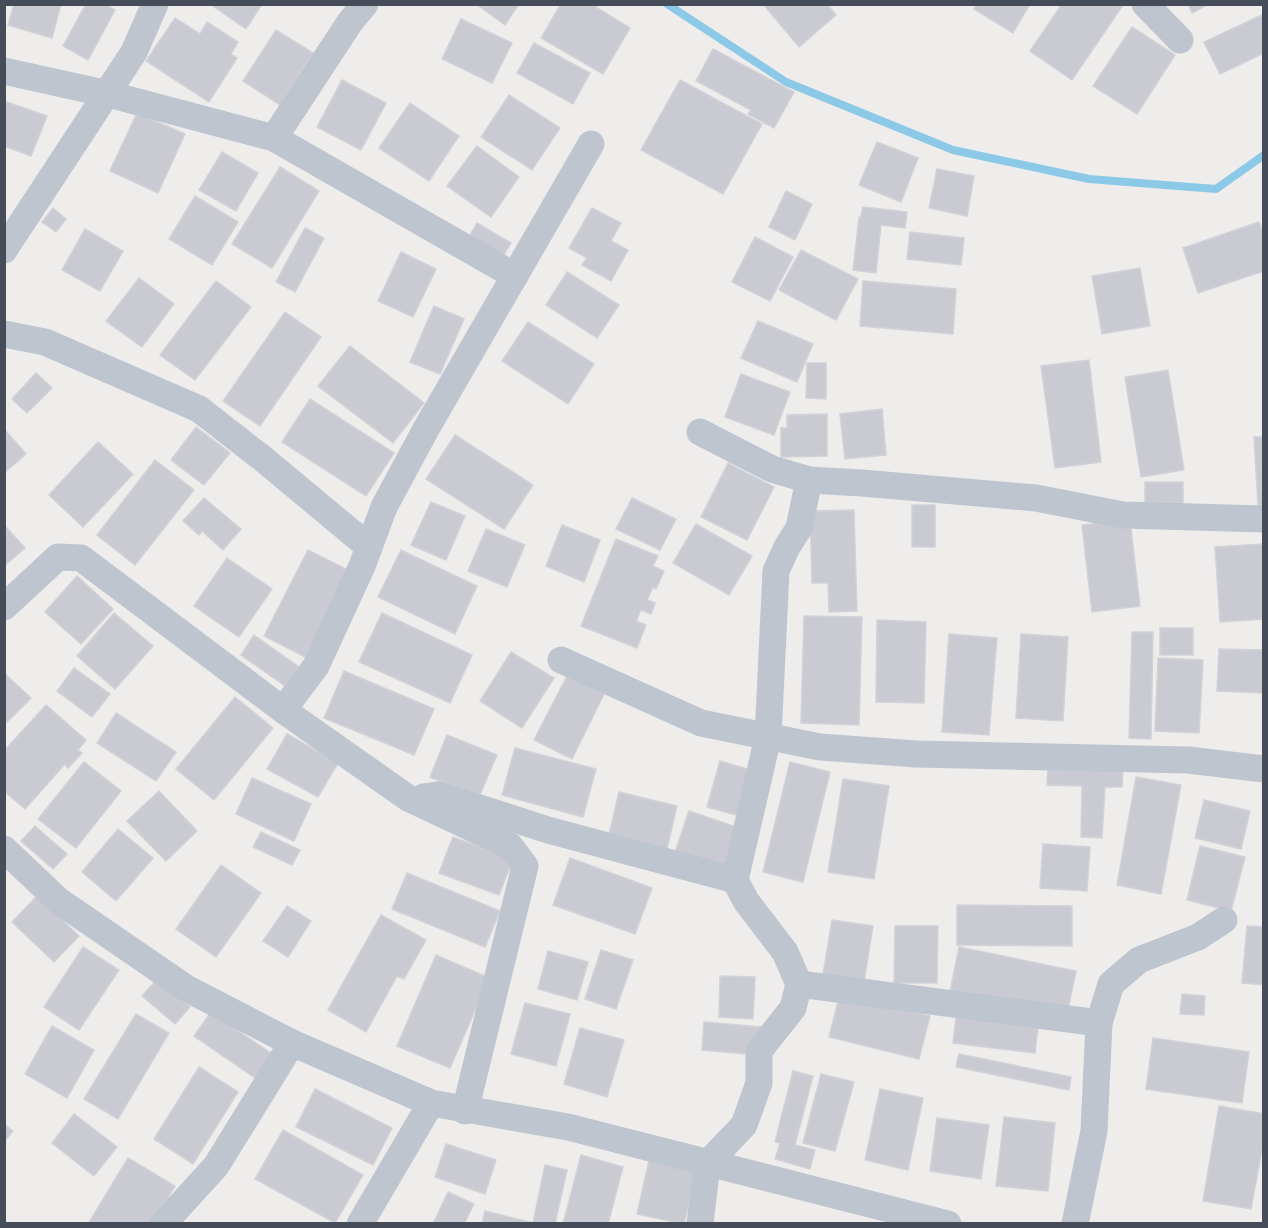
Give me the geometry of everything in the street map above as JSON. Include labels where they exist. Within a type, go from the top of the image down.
[{"type":"street","points":[[4,250],[134,52],[155,4]]},
{"type":"street","points":[[274,138],[350,22],[365,4]]},
{"type":"street","points":[[1145,4],[1180,40]]},
{"type":"street","points":[[4,71],[108,94],[274,138],[515,276]]},
{"type":"street","points":[[283,710],[316,666],[369,547],[384,507],[426,429],[591,144]]},
{"type":"street","points":[[4,334],[45,342],[199,409],[369,547]]},
{"type":"street","points":[[700,432],[772,469],[809,480],[1036,498],[1123,515],[1263,519]]},
{"type":"street","points":[[700,1224],[707,1164],[744,1125],[759,1083],[759,1050],[793,1008],[800,984],[785,952],[746,901],[735,880],[768,737],[776,572],[787,547],[800,528],[809,480]]},
{"type":"street","points":[[4,607],[58,557],[81,558],[283,710],[408,798],[510,846],[525,866],[465,1111]]},
{"type":"street","points":[[561,660],[701,723],[820,747],[904,753],[1188,760],[1263,769]]},
{"type":"street","points":[[408,798],[439,795],[548,830],[735,880]]},
{"type":"street","points":[[4,849],[59,901],[186,988],[292,1043],[430,1103],[465,1111],[568,1127],[948,1224]]},
{"type":"street","points":[[1075,1224],[1094,1131],[1099,1023],[1111,984],[1139,960],[1198,937],[1224,920]]},
{"type":"street","points":[[800,984],[1099,1023]]},
{"type":"street","points":[[164,1224],[216,1166],[292,1043]]},
{"type":"street","points":[[360,1224],[430,1103]]},
{"type":"building","points":[[14,4],[61,4],[52,38],[8,25]]},
{"type":"building","points":[[86,4],[104,4],[115,10],[88,60],[63,46]]},
{"type":"building","points":[[210,4],[262,4],[246,29]]},
{"type":"building","points":[[476,4],[519,4],[505,25]]},
{"type":"building","points":[[561,4],[591,4],[630,28],[603,74],[541,38]]},
{"type":"building","points":[[763,4],[827,4],[836,15],[799,47]]},
{"type":"building","points":[[977,4],[1030,4],[1013,33],[974,9]]},
{"type":"building","points":[[1062,4],[1123,5],[1072,80],[1030,51]]},
{"type":"building","points":[[1188,4],[1209,4],[1192,13]]},
{"type":"building","points":[[1264,14],[1264,53],[1220,74],[1204,42]]},
{"type":"building","points":[[175,18],[200,34],[207,22],[238,42],[231,54],[237,58],[209,102],[146,61]]},
{"type":"building","points":[[461,19],[512,43],[492,83],[442,59]]},
{"type":"building","points":[[1132,27],[1175,55],[1137,114],[1093,86]]},
{"type":"building","points":[[276,30],[313,53],[280,105],[243,81]]},
{"type":"building","points":[[534,43],[590,73],[573,104],[517,73]]},
{"type":"building","points":[[713,49],[794,92],[774,128],[748,114],[751,110],[696,81]]},
{"type":"building","points":[[342,80],[386,103],[361,150],[317,127]]},
{"type":"building","points":[[680,80],[762,124],[723,194],[641,150]]},
{"type":"building","points":[[509,95],[560,128],[532,170],[481,137]]},
{"type":"building","points":[[4,101],[47,116],[31,156],[4,146]]},
{"type":"building","points":[[410,103],[459,136],[429,181],[379,148]]},
{"type":"building","points":[[137,113],[185,134],[158,193],[110,171]]},
{"type":"building","points":[[877,142],[918,158],[901,202],[859,185]]},
{"type":"building","points":[[477,146],[519,177],[491,217],[447,186]]},
{"type":"building","points":[[222,152],[258,173],[236,211],[199,190]]},
{"type":"building","points":[[280,167],[319,191],[272,268],[232,244]]},
{"type":"building","points":[[937,169],[974,176],[967,216],[929,208]]},
{"type":"building","points":[[786,191],[812,204],[795,240],[769,227]]},
{"type":"building","points":[[195,196],[238,222],[212,265],[169,239]]},
{"type":"building","points":[[863,207],[907,212],[905,228],[881,225],[876,273],[853,270],[859,217],[861,217]]},
{"type":"building","points":[[53,208],[66,219],[56,232],[42,222]]},
{"type":"building","points":[[592,208],[621,223],[611,241],[628,250],[611,281],[582,265],[587,258],[569,248]]},
{"type":"building","points":[[1259,222],[1264,235],[1264,271],[1198,293],[1183,248]]},
{"type":"building","points":[[477,223],[511,243],[503,256],[469,237]]},
{"type":"building","points":[[305,228],[324,238],[295,292],[276,282]]},
{"type":"building","points":[[85,229],[123,251],[100,291],[62,270]]},
{"type":"building","points":[[910,232],[964,238],[961,265],[907,259]]},
{"type":"building","points":[[755,237],[793,257],[770,301],[732,282]]},
{"type":"building","points":[[801,250],[858,279],[836,320],[779,290]]},
{"type":"building","points":[[401,252],[436,269],[413,317],[378,301]]},
{"type":"building","points":[[1140,268],[1150,326],[1102,334],[1092,276]]},
{"type":"building","points":[[567,272],[619,305],[597,338],[546,305]]},
{"type":"building","points":[[139,278],[174,304],[142,347],[106,321]]},
{"type":"building","points":[[216,281],[251,307],[195,380],[160,355]]},
{"type":"building","points":[[863,281],[956,289],[953,334],[860,326]]},
{"type":"building","points":[[434,306],[464,319],[440,374],[410,362]]},
{"type":"building","points":[[285,312],[321,337],[260,426],[223,401]]},
{"type":"building","points":[[758,321],[813,344],[797,382],[741,358]]},
{"type":"building","points":[[528,322],[594,364],[568,404],[502,361]]},
{"type":"building","points":[[350,346],[424,403],[393,443],[318,386]]},
{"type":"building","points":[[1089,360],[1101,462],[1055,468],[1041,366]]},
{"type":"building","points":[[807,363],[826,363],[826,399],[806,398]]},
{"type":"building","points":[[1168,370],[1184,470],[1141,477],[1125,377]]},
{"type":"building","points":[[36,373],[52,388],[27,413],[12,399]]},
{"type":"building","points":[[741,374],[790,392],[774,435],[725,417]]},
{"type":"building","points":[[310,399],[394,453],[366,496],[282,442]]},
{"type":"building","points":[[882,409],[886,455],[845,459],[840,414]]},
{"type":"building","points":[[827,414],[827,456],[781,457],[781,428],[787,428],[787,415]]},
{"type":"building","points":[[196,427],[230,453],[204,485],[171,460]]},
{"type":"building","points":[[4,429],[26,454],[4,473]]},
{"type":"building","points":[[455,435],[533,485],[504,529],[426,479]]},
{"type":"building","points":[[1254,437],[1264,437],[1264,505],[1258,506]]},
{"type":"building","points":[[98,442],[133,474],[83,527],[49,495]]},
{"type":"building","points":[[155,460],[194,490],[135,565],[97,535]]},
{"type":"building","points":[[728,463],[774,487],[747,540],[701,517]]},
{"type":"building","points":[[1145,482],[1183,482],[1183,503],[1145,503]]},
{"type":"building","points":[[204,498],[241,529],[223,550],[202,531],[199,535],[183,521]]},
{"type":"building","points":[[632,498],[676,519],[660,550],[616,529]]},
{"type":"building","points":[[431,502],[465,516],[446,560],[411,545]]},
{"type":"building","points":[[912,505],[935,505],[935,547],[912,547]]},
{"type":"building","points":[[854,510],[857,611],[829,612],[828,583],[812,583],[810,511]]},
{"type":"building","points":[[1130,520],[1140,606],[1092,612],[1082,525]]},
{"type":"building","points":[[696,524],[752,556],[729,595],[673,563]]},
{"type":"building","points":[[4,525],[25,548],[4,566]]},
{"type":"building","points":[[562,525],[600,540],[584,582],[546,566]]},
{"type":"building","points":[[486,529],[525,545],[507,587],[468,571]]},
{"type":"building","points":[[616,539],[658,556],[653,566],[664,571],[656,589],[653,587],[647,600],[655,603],[651,614],[641,610],[636,621],[646,625],[637,648],[581,626]]},
{"type":"building","points":[[1263,544],[1264,619],[1220,622],[1215,547]]},
{"type":"building","points":[[308,550],[350,571],[305,657],[264,636]]},
{"type":"building","points":[[401,550],[477,586],[455,634],[378,597]]},
{"type":"building","points":[[227,558],[272,589],[239,637],[194,606]]},
{"type":"building","points":[[77,576],[113,609],[81,644],[45,612]]},
{"type":"building","points":[[114,613],[153,646],[115,689],[77,656]]},
{"type":"building","points":[[382,613],[472,655],[450,703],[359,662]]},
{"type":"building","points":[[804,616],[862,617],[859,725],[801,723]]},
{"type":"building","points":[[877,620],[926,622],[924,703],[876,702]]},
{"type":"building","points":[[1160,628],[1193,628],[1193,655],[1160,655]]},
{"type":"building","points":[[1132,632],[1153,632],[1151,739],[1129,738]]},
{"type":"building","points":[[949,634],[997,638],[989,735],[942,732]]},
{"type":"building","points":[[1021,634],[1068,637],[1063,721],[1016,718]]},
{"type":"building","points":[[254,635],[299,667],[285,686],[241,655]]},
{"type":"building","points":[[1219,649],[1264,650],[1264,693],[1217,691]]},
{"type":"building","points":[[511,652],[554,678],[522,728],[480,701]]},
{"type":"building","points":[[1158,658],[1203,660],[1199,733],[1155,731]]},
{"type":"building","points":[[74,668],[110,694],[92,717],[57,691]]},
{"type":"building","points":[[344,671],[434,709],[414,755],[324,718]]},
{"type":"building","points":[[4,673],[31,698],[4,725]]},
{"type":"building","points":[[568,674],[605,692],[572,759],[534,740]]},
{"type":"building","points":[[235,697],[273,728],[214,800],[176,769]]},
{"type":"building","points":[[46,705],[86,740],[78,750],[82,753],[68,768],[65,764],[25,809],[4,791],[4,751]]},
{"type":"building","points":[[116,713],[176,752],[156,781],[97,743]]},
{"type":"building","points":[[287,734],[338,763],[318,797],[267,769]]},
{"type":"building","points":[[447,735],[497,755],[479,797],[430,777]]},
{"type":"building","points":[[515,748],[596,769],[583,817],[502,795]]},
{"type":"building","points":[[720,761],[757,772],[743,817],[707,807]]},
{"type":"building","points":[[84,762],[121,791],[76,848],[38,819]]},
{"type":"building","points":[[790,762],[830,772],[803,882],[763,872]]},
{"type":"building","points":[[1048,766],[1123,769],[1122,787],[1105,787],[1102,838],[1081,837],[1082,786],[1047,785]]},
{"type":"building","points":[[1136,777],[1181,785],[1161,894],[1117,885]]},
{"type":"building","points":[[252,778],[311,804],[294,841],[236,814]]},
{"type":"building","points":[[843,779],[889,786],[874,879],[828,872]]},
{"type":"building","points":[[159,791],[197,831],[166,861],[127,821]]},
{"type":"building","points":[[619,792],[677,806],[666,853],[608,839]]},
{"type":"building","points":[[1204,800],[1250,811],[1241,849],[1195,838]]},
{"type":"building","points":[[689,811],[739,828],[725,872],[674,855]]},
{"type":"building","points":[[35,826],[67,854],[53,869],[21,841]]},
{"type":"building","points":[[118,829],[153,858],[116,901],[82,872]]},
{"type":"building","points":[[261,832],[300,850],[292,865],[253,847]]},
{"type":"building","points":[[453,837],[513,859],[499,895],[439,873]]},
{"type":"building","points":[[1043,844],[1090,847],[1087,891],[1040,888]]},
{"type":"building","points":[[1200,846],[1245,857],[1231,911],[1187,900]]},
{"type":"building","points":[[570,858],[652,888],[635,934],[553,905]]},
{"type":"building","points":[[221,865],[261,893],[216,957],[176,929]]},
{"type":"building","points":[[407,873],[500,911],[485,947],[392,909]]},
{"type":"building","points":[[37,896],[79,936],[54,962],[12,922]]},
{"type":"building","points":[[957,905],[1072,906],[1072,946],[957,945]]},
{"type":"building","points":[[287,906],[311,921],[288,957],[263,941]]},
{"type":"building","points":[[381,915],[426,940],[404,979],[397,976],[366,1032],[328,1010]]},
{"type":"building","points":[[832,920],[873,926],[864,982],[823,975]]},
{"type":"building","points":[[895,926],[938,926],[937,983],[894,983]]},
{"type":"building","points":[[1247,926],[1264,927],[1264,985],[1242,983]]},
{"type":"building","points":[[83,947],[119,970],[79,1030],[44,1007]]},
{"type":"building","points":[[959,947],[1076,971],[1067,1015],[950,992]]},
{"type":"building","points":[[601,950],[633,960],[616,1009],[585,999]]},
{"type":"building","points":[[548,951],[588,962],[577,1000],[538,989]]},
{"type":"building","points":[[436,955],[489,978],[450,1068],[397,1046]]},
{"type":"building","points":[[720,976],[755,977],[753,1019],[719,1017]]},
{"type":"building","points":[[157,979],[190,1007],[175,1024],[142,996]]},
{"type":"building","points":[[840,994],[930,1016],[919,1059],[829,1037]]},
{"type":"building","points":[[1182,994],[1205,996],[1204,1015],[1180,1014]]},
{"type":"building","points":[[525,1003],[570,1014],[556,1066],[511,1054]]},
{"type":"building","points":[[211,1012],[272,1054],[255,1078],[194,1036]]},
{"type":"building","points":[[136,1014],[169,1033],[118,1119],[84,1099]]},
{"type":"building","points":[[956,1017],[1038,1027],[1035,1053],[953,1043]]},
{"type":"building","points":[[704,1022],[761,1027],[758,1055],[702,1050]]},
{"type":"building","points":[[52,1026],[94,1050],[67,1098],[25,1074]]},
{"type":"building","points":[[580,1028],[624,1040],[607,1097],[564,1084]]},
{"type":"building","points":[[1153,1038],[1249,1052],[1242,1103],[1146,1089]]},
{"type":"building","points":[[959,1054],[1071,1077],[1069,1090],[956,1067]]},
{"type":"building","points":[[199,1067],[238,1092],[193,1164],[154,1139]]},
{"type":"building","points":[[793,1071],[813,1076],[795,1145],[815,1150],[810,1169],[775,1159],[780,1143],[775,1142]]},
{"type":"building","points":[[821,1074],[854,1082],[835,1151],[803,1143]]},
{"type":"building","points":[[315,1089],[392,1128],[373,1165],[296,1127]]},
{"type":"building","points":[[880,1089],[923,1098],[908,1170],[865,1160]]},
{"type":"building","points":[[1219,1106],[1264,1114],[1264,1139],[1251,1209],[1203,1201]]},
{"type":"building","points":[[74,1114],[117,1147],[94,1176],[52,1143]]},
{"type":"building","points":[[1004,1117],[1055,1123],[1048,1191],[996,1186]]},
{"type":"building","points":[[937,1118],[989,1125],[981,1179],[930,1171]]},
{"type":"building","points":[[4,1124],[13,1131],[4,1142]]},
{"type":"building","points":[[283,1130],[363,1175],[335,1223],[255,1179]]},
{"type":"building","points":[[446,1144],[496,1160],[485,1194],[435,1177]]},
{"type":"building","points":[[581,1155],[623,1167],[608,1224],[563,1224]]},
{"type":"building","points":[[650,1156],[697,1166],[684,1224],[637,1214]]},
{"type":"building","points":[[128,1158],[175,1186],[152,1224],[88,1224]]},
{"type":"building","points":[[545,1165],[567,1170],[555,1224],[482,1224],[485,1211],[533,1223]]},
{"type":"building","points":[[448,1192],[474,1204],[464,1224],[433,1224]]},
{"type":"waterway","points":[[667,4],[786,82],[953,150],[1089,179],[1216,189],[1264,155]]}]
